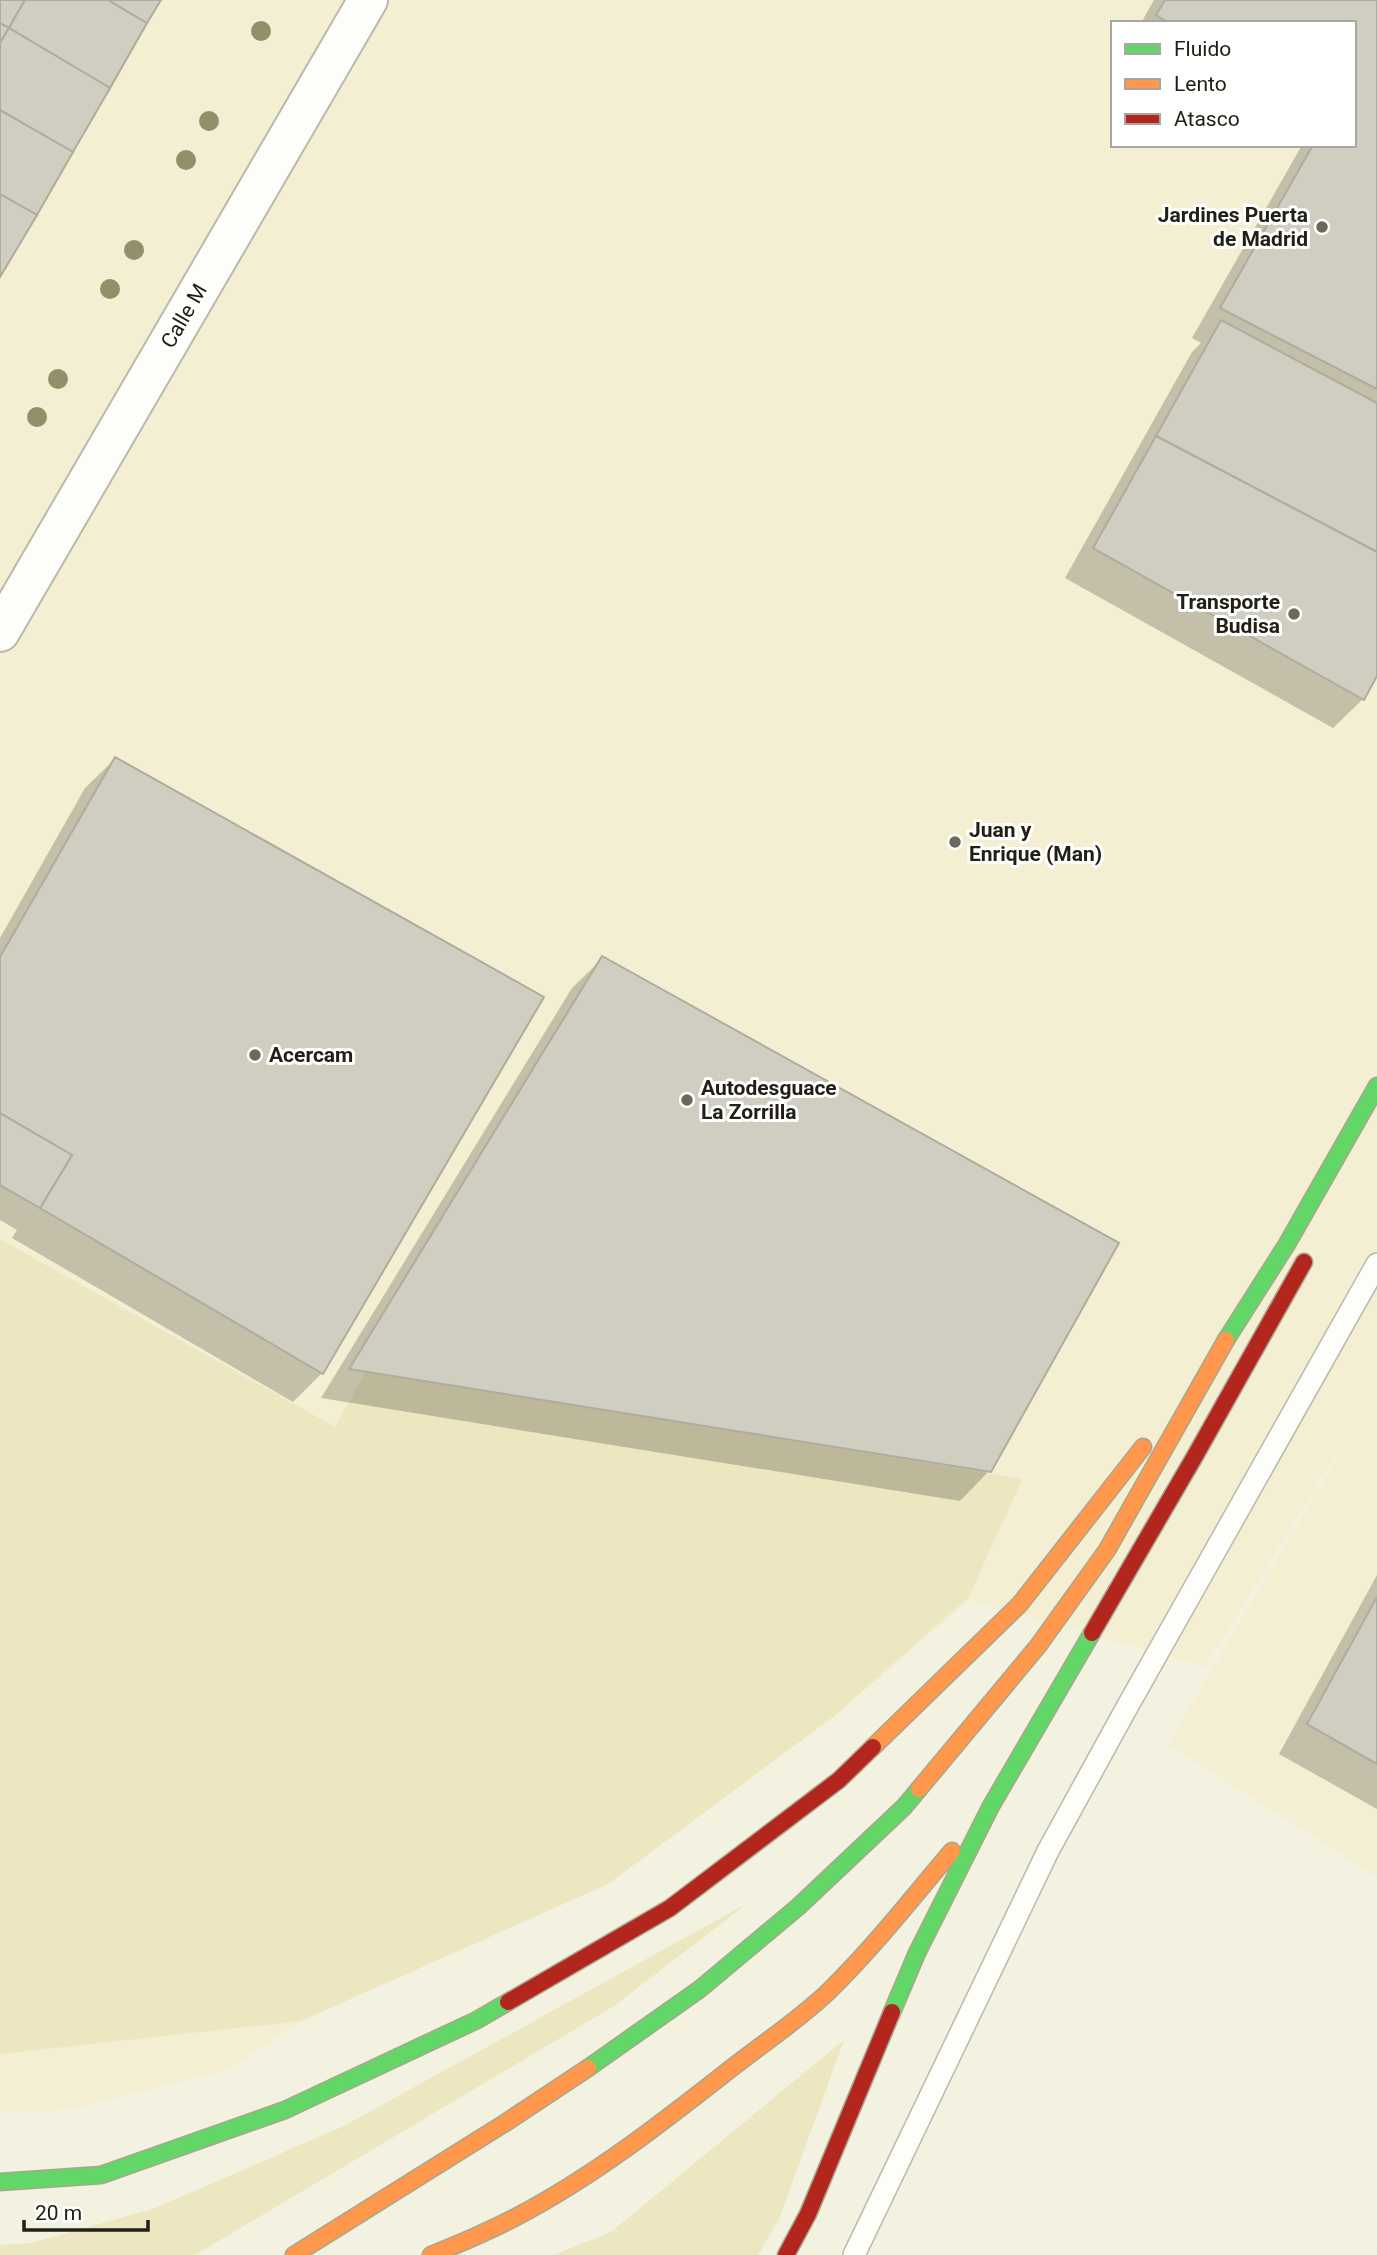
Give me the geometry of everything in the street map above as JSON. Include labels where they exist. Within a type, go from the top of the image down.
[{"type":"highway","points":[[294,2255],[505,2123],[700,1989],[798,1907],[904,1807],[1038,1646],[1107,1550],[1220,1350],[1287,1244],[1377,1086]]},
{"type":"highway","points":[[786,2255],[808,2214],[917,1953],[991,1807],[1309,1254]]},
{"type":"highway","points":[[0,2182],[101,2175],[285,2109],[477,2020],[670,1908],[839,1780],[1020,1604],[1220,1350]]},
{"type":"highway","points":[[431,2255],[472,2240],[534,2209],[599,2168],[713,2083],[827,1992],[991,1807]]},
{"type":"street","name":"Calle M","points":[[0,632],[368,0]]},
{"type":"lane","points":[[854,2255],[1048,1851],[1377,1264]]},
{"type":"shaded area","points":[[0,0],[1377,0],[1377,1877],[1168,1744],[1371,1398],[1205,1667],[969,1600],[832,1719],[604,1885],[300,2022],[228,2070],[67,2110],[0,2113]]},
{"type":"shaded area","points":[[0,1239],[335,1427],[366,1371],[1022,1479],[969,1597],[834,1716],[608,1884],[301,2021],[0,2054]]},
{"type":"shaded area","points":[[748,1903],[614,2006],[195,2255],[0,2255],[0,2245],[31,2243],[153,2209],[344,2126]]},
{"type":"shaded area","points":[[844,2040],[779,2219],[758,2255],[554,2255],[611,2232]]},
{"type":"building","points":[[0,0],[25,0],[9,28],[0,23]]},
{"type":"building","points":[[25,0],[108,0],[147,23],[110,88],[9,28]]},
{"type":"building","points":[[108,0],[161,0],[147,23]]},
{"type":"building","name":"Jardines Puerta de Madrid","points":[[1165,0],[1377,0],[1377,389],[1220,308],[1312,147],[1356,147],[1356,21],[1166,21],[1156,15]]},
{"type":"building","points":[[0,23],[9,28],[0,43]]},
{"type":"building","points":[[9,28],[110,88],[73,152],[0,110],[0,43]]},
{"type":"building","points":[[0,110],[73,152],[37,215],[0,194]]},
{"type":"building","points":[[0,194],[37,215],[0,277]]},
{"type":"building","points":[[1221,320],[1377,403],[1377,552],[1156,436]]},
{"type":"building","name":"Transporte Budisa","points":[[1156,436],[1377,552],[1377,676],[1364,700],[1093,548]]},
{"type":"building","name":"Acercam","points":[[115,757],[544,997],[323,1374],[40,1208],[72,1155],[0,1113],[0,957]]},
{"type":"building","name":"Autodesguace La Zorrilla","points":[[602,956],[1119,1243],[991,1472],[349,1369]]},
{"type":"building","points":[[0,1113],[72,1155],[40,1208],[0,1185]]},
{"type":"building","points":[[1377,1597],[1377,1764],[1307,1724]]},
{"type":"traffic: fast","points":[[1226,1340],[1287,1244],[1377,1086]]},
{"type":"traffic: fast","points":[[892,2012],[917,1953],[991,1806],[1092,1633]]},
{"type":"traffic: fast","points":[[588,2068],[700,1989],[798,1907],[904,1807],[919,1789]]},
{"type":"traffic: fast","points":[[0,2182],[101,2175],[285,2110],[477,2020],[508,2002]]},
{"type":"traffic: slow","points":[[919,1789],[1038,1646],[1107,1550],[1226,1340]]},
{"type":"traffic: slow","points":[[873,1747],[1020,1604],[1143,1447]]},
{"type":"traffic: slow","points":[[431,2255],[504,2223],[600,2167],[794,2021],[829,1991],[861,1958],[952,1851]]},
{"type":"traffic: slow","points":[[294,2255],[588,2068]]},
{"type":"traffic: jam","points":[[1092,1633],[1304,1262]]},
{"type":"traffic: jam","points":[[508,2002],[670,1908],[839,1780],[873,1747]]},
{"type":"traffic: jam","points":[[786,2255],[808,2214],[892,2012]]},
{"type":"place","name":"Jardines Puerta de Madrid","points":[[1322,227]]},
{"type":"place","name":"Transporte Budisa","points":[[1294,614]]},
{"type":"place","name":"Juan y Enrique (Man)","points":[[955,842]]},
{"type":"place","name":"Acercam","points":[[255,1055]]},
{"type":"place","name":"Autodesguace La Zorrilla","points":[[687,1100]]}]
